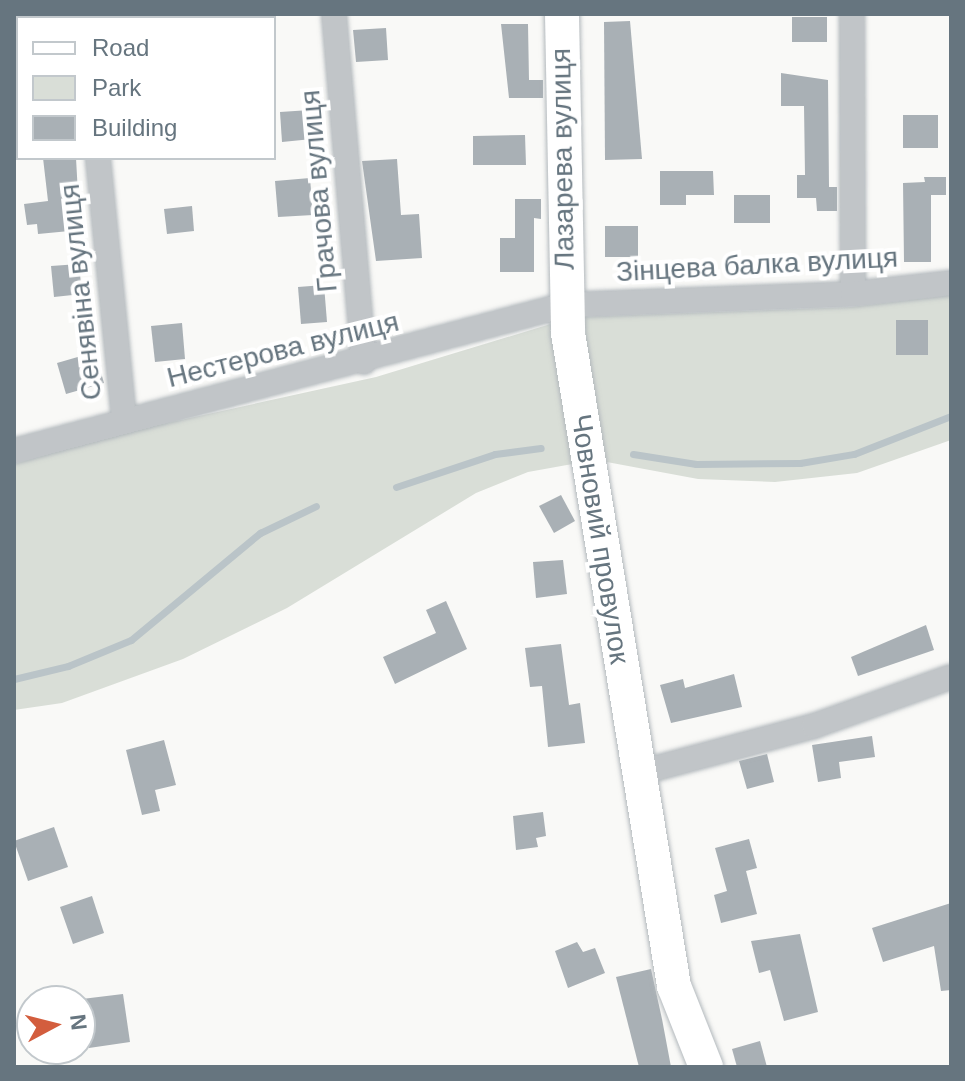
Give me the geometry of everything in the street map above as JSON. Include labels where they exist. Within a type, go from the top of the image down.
[{"type":"street","name":"Грачова вулиця","points":[[334,14],[364,362]]},
{"type":"street","name":"Лазарева вулиця","points":[[562,14],[565,305]]},
{"type":"street","points":[[852,14],[853,294]]},
{"type":"street","name":"Сенявіна вулиця","points":[[98,160],[124,419]]},
{"type":"street","name":"Зінцева балка вулиця","points":[[565,305],[853,294],[951,283]]},
{"type":"street","name":"Нестерова вулиця","points":[[14,451],[124,419],[364,362],[565,305]]},
{"type":"street","name":"Човновий провулок","points":[[565,305],[674,986],[706,1067]]},
{"type":"street","points":[[638,773],[814,726],[951,677]]},
{"type":"green space","points":[[951,295],[951,440],[857,473],[775,482],[698,479],[596,460],[577,317],[851,307]]},
{"type":"green space","points":[[557,322],[578,463],[528,472],[476,493],[287,608],[183,659],[62,703],[14,710],[14,464],[126,432],[376,377]]},
{"type":"building","points":[[792,17],[827,17],[827,42],[792,42]]},
{"type":"building","points":[[630,21],[642,159],[605,160],[604,22]]},
{"type":"building","points":[[501,24],[528,24],[529,80],[543,80],[543,98],[509,98]]},
{"type":"building","points":[[386,28],[388,60],[356,62],[353,30]]},
{"type":"building","points":[[781,73],[828,80],[829,187],[837,187],[837,211],[817,211],[816,198],[797,198],[797,175],[805,175],[804,106],[781,106]]},
{"type":"building","points":[[310,110],[312,139],[282,142],[280,112]]},
{"type":"building","points":[[903,115],[938,115],[938,148],[903,148]]},
{"type":"building","points":[[525,135],[526,165],[473,165],[473,136]]},
{"type":"building","points":[[397,159],[401,215],[419,214],[422,258],[376,261],[362,161]]},
{"type":"building","points":[[43,160],[76,160],[80,230],[38,234],[37,224],[27,225],[24,204],[48,201]]},
{"type":"building","points":[[660,171],[713,171],[714,195],[686,195],[686,205],[660,205]]},
{"type":"building","points":[[924,177],[946,177],[946,195],[931,195],[931,262],[904,262],[903,183],[925,182]]},
{"type":"building","points":[[310,178],[313,215],[278,217],[275,181]]},
{"type":"building","points":[[734,195],[770,195],[770,223],[734,223]]},
{"type":"building","points":[[515,199],[541,199],[541,219],[534,218],[534,272],[500,272],[500,238],[515,238]]},
{"type":"building","points":[[192,206],[194,231],[167,234],[164,209]]},
{"type":"building","points":[[605,226],[638,226],[638,257],[605,257]]},
{"type":"building","points":[[79,264],[82,294],[54,297],[51,266]]},
{"type":"building","points":[[324,285],[327,322],[301,324],[298,287]]},
{"type":"building","points":[[896,320],[928,320],[928,355],[896,355]]},
{"type":"building","points":[[182,323],[185,359],[155,362],[151,326]]},
{"type":"building","points":[[95,352],[104,383],[66,394],[57,363]]},
{"type":"building","points":[[561,495],[575,521],[554,533],[539,506]]},
{"type":"building","points":[[563,560],[567,594],[536,598],[533,562]]},
{"type":"building","points":[[446,601],[467,649],[395,684],[383,657],[436,633],[426,610]]},
{"type":"building","points":[[926,625],[934,650],[858,676],[851,657]]},
{"type":"building","points":[[561,644],[569,705],[580,703],[585,743],[548,747],[542,686],[530,687],[525,648]]},
{"type":"building","points":[[734,674],[742,707],[671,723],[660,685],[683,679],[685,688]]},
{"type":"building","points":[[872,736],[875,757],[839,762],[841,778],[818,782],[812,745]]},
{"type":"building","points":[[164,740],[176,785],[155,790],[160,811],[142,815],[126,750]]},
{"type":"building","points":[[767,754],[774,782],[747,789],[739,761]]},
{"type":"building","points":[[543,812],[546,836],[536,838],[538,847],[516,850],[513,816]]},
{"type":"building","points":[[54,827],[68,867],[28,881],[14,841]]},
{"type":"building","points":[[749,839],[757,868],[746,871],[757,914],[721,923],[714,895],[727,891],[715,848]]},
{"type":"building","points":[[92,896],[104,933],[73,944],[60,907]]},
{"type":"building","points":[[951,903],[951,990],[941,991],[934,946],[883,962],[872,928]]},
{"type":"building","points":[[800,934],[818,1012],[784,1021],[770,970],[759,973],[751,941]]},
{"type":"building","points":[[577,942],[583,952],[595,948],[605,973],[568,988],[555,951]]},
{"type":"building","points":[[651,969],[671,1067],[639,1067],[616,977]]},
{"type":"building","points":[[123,994],[130,1042],[96,1047],[96,997]]},
{"type":"building","points":[[760,1041],[767,1067],[737,1067],[732,1049]]},
{"type":"waterway","points":[[633,454],[696,464],[800,463],[854,454],[951,416]]},
{"type":"waterway","points":[[396,487],[495,454],[541,448]]},
{"type":"waterway","points":[[14,679],[68,666],[131,640],[260,533],[316,506]]}]
